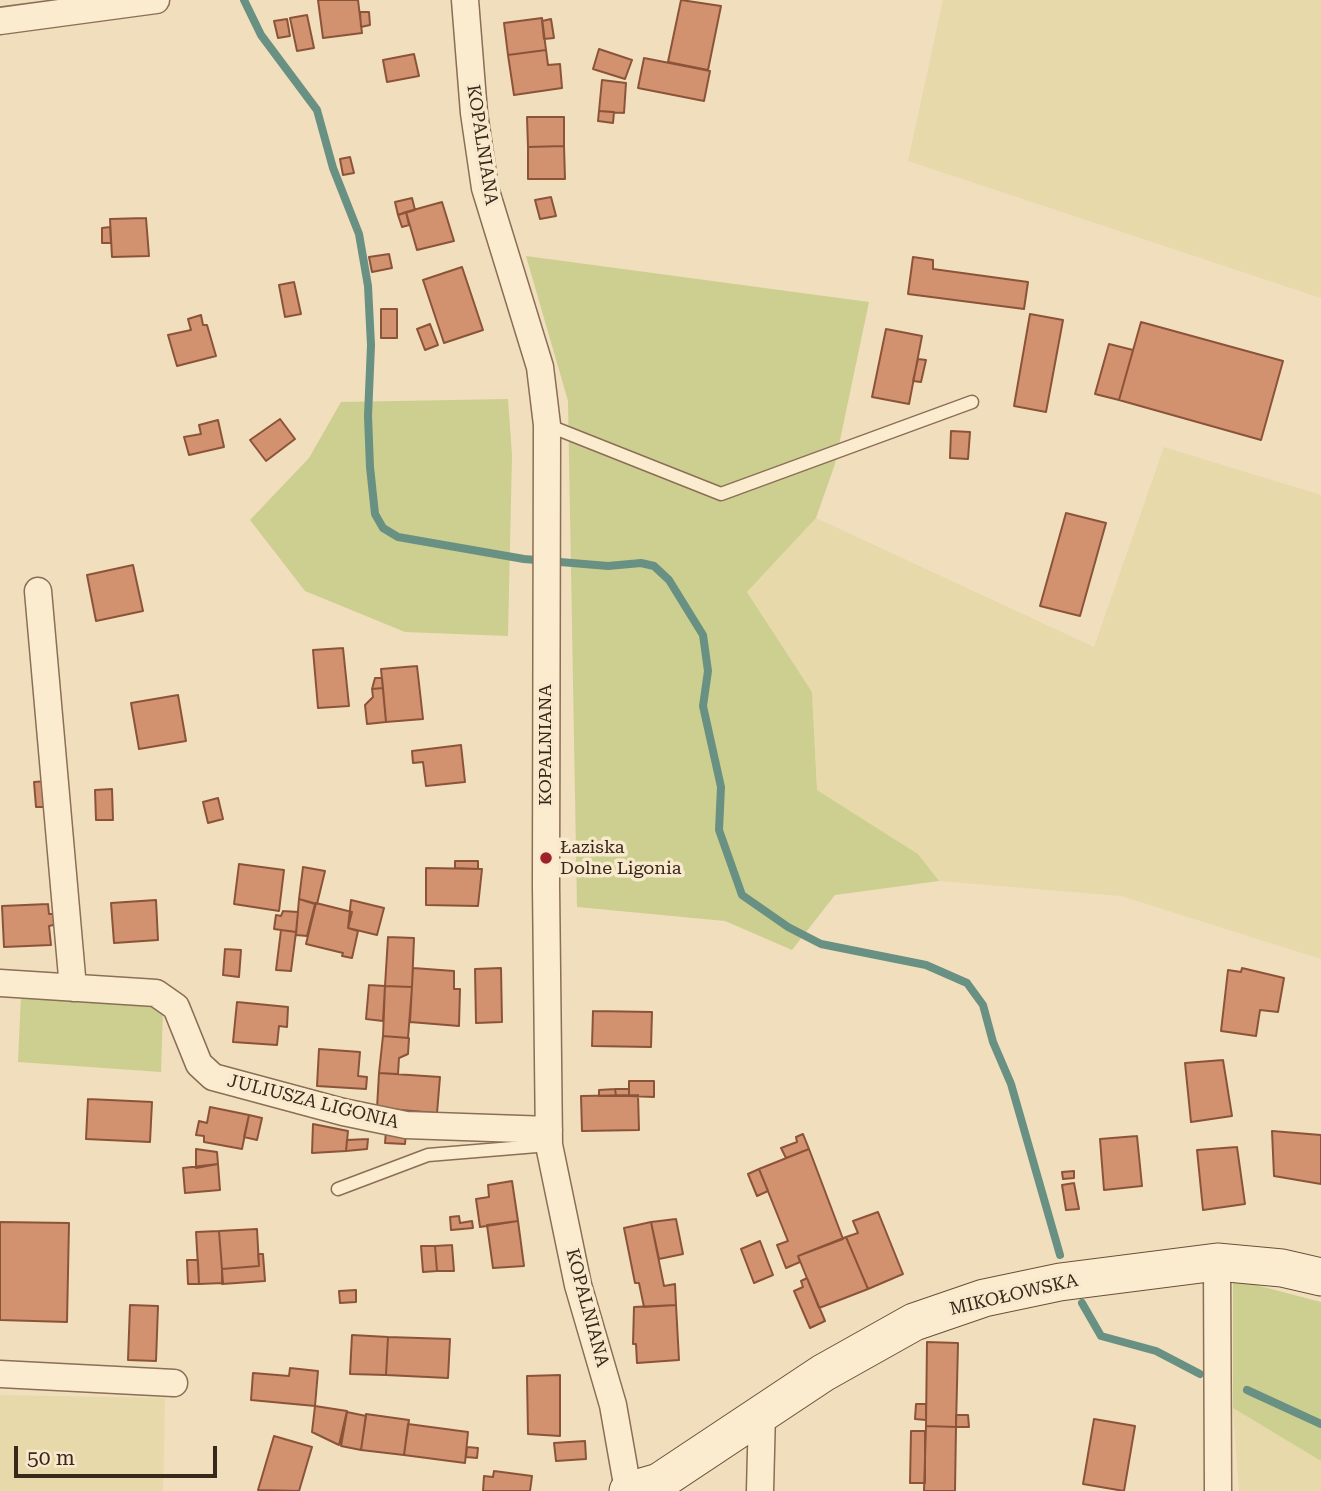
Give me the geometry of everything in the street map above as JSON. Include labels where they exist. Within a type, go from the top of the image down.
[{"type":"street","points":[[0,21],[156,0]]},
{"type":"street","name":"KOPALNIANA","points":[[465,0],[474,113],[485,188],[540,367],[547,425],[549,1138],[578,1285],[613,1405],[628,1491]]},
{"type":"street","points":[[38,592],[73,988]]},
{"type":"street","name":"JULIUSZA LIGONIA","points":[[0,983],[156,992],[176,1007],[199,1064],[214,1077],[344,1112],[406,1125],[549,1138]]},
{"type":"street","points":[[1217,1262],[1219,1491]]},
{"type":"street","name":"MIKOŁOWSKA","points":[[628,1491],[659,1482],[762,1412],[914,1322],[961,1306],[1060,1282],[1217,1262],[1282,1268],[1321,1277]]},
{"type":"street","points":[[0,1374],[174,1383]]},
{"type":"street","points":[[760,1491],[762,1412]]},
{"type":"lane","points":[[547,425],[721,494],[972,402]]},
{"type":"lane","points":[[338,1189],[428,1155],[549,1138]]},
{"type":"shaded area","points":[[943,0],[1321,0],[1321,298],[908,161]]},
{"type":"shaded area","points":[[1164,447],[1321,495],[1321,959],[1121,896],[939,881],[918,854],[817,790],[812,692],[747,592],[816,518],[1094,647]]},
{"type":"shaded area","points":[[0,1395],[165,1398],[163,1491],[0,1491]]},
{"type":"shaded area","points":[[1233,1408],[1321,1461],[1321,1491],[1239,1491]]},
{"type":"green space","points":[[526,256],[869,302],[835,464],[816,518],[747,592],[812,692],[817,790],[918,854],[939,881],[835,895],[792,950],[725,921],[577,907],[568,401]]},
{"type":"green space","points":[[508,399],[512,455],[508,636],[405,632],[305,591],[250,520],[309,458],[341,402]]},
{"type":"green space","points":[[21,995],[146,1000],[163,1010],[161,1072],[18,1062]]},
{"type":"green space","points":[[1233,1279],[1321,1302],[1321,1461],[1233,1408]]},
{"type":"building","points":[[318,0],[358,0],[362,33],[323,38]]},
{"type":"building","points":[[681,0],[721,6],[708,70],[668,62]]},
{"type":"building","points":[[360,12],[369,12],[370,25],[361,27]]},
{"type":"building","points":[[307,15],[314,48],[297,51],[290,18]]},
{"type":"building","points":[[542,18],[546,50],[508,55],[504,23]]},
{"type":"building","points":[[287,19],[290,36],[278,38],[274,21]]},
{"type":"building","points":[[551,19],[554,38],[544,39],[542,21]]},
{"type":"building","points":[[599,49],[632,60],[625,79],[593,69]]},
{"type":"building","points":[[546,50],[548,65],[560,64],[562,88],[514,95],[508,55]]},
{"type":"building","points":[[414,54],[419,76],[387,82],[383,60]]},
{"type":"building","points":[[644,58],[710,71],[704,101],[638,88]]},
{"type":"building","points":[[602,80],[626,83],[624,113],[599,111]]},
{"type":"building","points":[[599,111],[614,112],[613,123],[598,121]]},
{"type":"building","points":[[527,117],[564,117],[564,146],[528,147]]},
{"type":"building","points":[[564,146],[565,179],[528,179],[528,147]]},
{"type":"building","points":[[350,157],[354,173],[343,175],[340,159]]},
{"type":"building","points":[[551,197],[556,216],[540,219],[535,200]]},
{"type":"building","points":[[412,198],[415,210],[398,215],[395,202]]},
{"type":"building","points":[[442,202],[454,241],[417,250],[406,212]]},
{"type":"building","points":[[406,212],[409,225],[402,227],[398,215]]},
{"type":"building","points":[[146,218],[149,256],[112,257],[110,219]]},
{"type":"building","points":[[110,227],[111,243],[102,243],[102,228]]},
{"type":"building","points":[[389,254],[392,268],[372,272],[369,257]]},
{"type":"building","points":[[913,257],[933,260],[933,269],[1028,282],[1024,309],[908,294]]},
{"type":"building","points":[[462,267],[483,330],[444,343],[423,280]]},
{"type":"building","points":[[294,282],[301,314],[285,317],[279,285]]},
{"type":"building","points":[[381,309],[397,309],[397,338],[381,338]]},
{"type":"building","points":[[1030,314],[1063,320],[1046,412],[1014,406]]},
{"type":"building","points":[[201,315],[203,325],[207,325],[216,356],[177,366],[168,335],[191,330],[188,319]]},
{"type":"building","points":[[1141,322],[1283,361],[1261,440],[1119,400]]},
{"type":"building","points":[[430,324],[438,345],[425,350],[417,329]]},
{"type":"building","points":[[886,329],[922,336],[909,404],[872,397]]},
{"type":"building","points":[[1109,344],[1133,350],[1119,400],[1095,394]]},
{"type":"building","points":[[918,359],[926,360],[921,382],[913,381]]},
{"type":"building","points":[[280,419],[295,439],[266,461],[250,440]]},
{"type":"building","points":[[218,420],[224,447],[189,455],[184,437],[201,434],[199,425]]},
{"type":"building","points":[[951,431],[970,432],[968,459],[950,458]]},
{"type":"building","points":[[1066,513],[1106,523],[1080,616],[1040,606]]},
{"type":"building","points":[[133,565],[143,611],[96,621],[87,575]]},
{"type":"building","points":[[343,648],[349,706],[318,708],[313,650]]},
{"type":"building","points":[[417,666],[423,719],[386,722],[381,669]]},
{"type":"building","points":[[375,678],[382,678],[383,688],[372,689]]},
{"type":"building","points":[[383,688],[386,722],[367,724],[365,705],[373,697],[372,689]]},
{"type":"building","points":[[178,695],[186,741],[139,749],[131,703]]},
{"type":"building","points":[[461,745],[465,782],[426,786],[423,762],[413,763],[412,751]]},
{"type":"building","points":[[47,781],[49,807],[36,807],[34,782]]},
{"type":"building","points":[[112,789],[113,820],[96,820],[95,790]]},
{"type":"building","points":[[218,798],[223,819],[208,823],[203,802]]},
{"type":"building","points":[[455,861],[478,861],[478,869],[455,868]]},
{"type":"building","points":[[239,864],[284,870],[279,911],[234,904]]},
{"type":"building","points":[[303,867],[325,871],[317,904],[299,899]]},
{"type":"building","points":[[426,868],[482,869],[478,906],[426,905]]},
{"type":"building","points":[[299,899],[315,904],[307,936],[296,935]]},
{"type":"building","points":[[156,900],[158,940],[114,943],[111,903]]},
{"type":"building","points":[[351,900],[384,908],[377,935],[348,928]]},
{"type":"building","points":[[316,903],[352,912],[348,928],[358,931],[352,958],[342,956],[343,953],[306,944]]},
{"type":"building","points":[[48,904],[49,914],[58,914],[58,924],[49,926],[51,945],[4,947],[2,906]]},
{"type":"building","points":[[283,911],[298,912],[296,932],[274,929],[276,915],[281,916]]},
{"type":"building","points":[[281,930],[296,932],[291,971],[276,970]]},
{"type":"building","points":[[388,937],[414,938],[412,987],[385,986]]},
{"type":"building","points":[[225,949],[241,950],[239,977],[223,975]]},
{"type":"building","points":[[413,968],[454,971],[454,989],[460,989],[459,1026],[410,1022]]},
{"type":"building","points":[[501,968],[502,1022],[476,1023],[475,969]]},
{"type":"building","points":[[1242,968],[1284,978],[1278,1012],[1260,1010],[1256,1036],[1221,1031],[1228,970],[1241,972]]},
{"type":"building","points":[[369,985],[385,986],[383,1021],[366,1019]]},
{"type":"building","points":[[385,986],[412,987],[408,1038],[383,1036]]},
{"type":"building","points":[[237,1002],[288,1007],[287,1027],[279,1026],[277,1045],[233,1042]]},
{"type":"building","points":[[593,1011],[652,1012],[651,1047],[592,1046]]},
{"type":"building","points":[[383,1036],[409,1038],[408,1054],[399,1058],[398,1074],[379,1073]]},
{"type":"building","points":[[319,1049],[360,1052],[358,1076],[367,1077],[366,1089],[317,1086]]},
{"type":"building","points":[[1223,1060],[1232,1116],[1191,1122],[1185,1063]]},
{"type":"building","points":[[379,1073],[440,1077],[437,1113],[377,1108]]},
{"type":"building","points":[[629,1081],[654,1081],[654,1097],[629,1096]]},
{"type":"building","points":[[615,1089],[616,1096],[599,1096],[599,1090]]},
{"type":"building","points":[[615,1089],[629,1089],[629,1096],[616,1096]]},
{"type":"building","points":[[638,1095],[639,1130],[582,1131],[581,1096]]},
{"type":"building","points":[[88,1099],[152,1102],[150,1142],[86,1139]]},
{"type":"building","points":[[210,1107],[249,1115],[242,1149],[204,1142],[204,1136],[196,1135],[199,1121],[207,1123]]},
{"type":"building","points":[[249,1115],[262,1118],[257,1140],[244,1137]]},
{"type":"building","points":[[313,1124],[348,1131],[346,1151],[312,1153]]},
{"type":"building","points":[[386,1131],[406,1132],[405,1144],[385,1143]]},
{"type":"building","points":[[1272,1131],[1321,1135],[1321,1184],[1274,1176]]},
{"type":"building","points":[[803,1134],[809,1149],[786,1158],[781,1148],[797,1142],[796,1137]]},
{"type":"building","points":[[1137,1136],[1142,1186],[1104,1190],[1100,1139]]},
{"type":"building","points":[[368,1139],[367,1149],[346,1151],[347,1140]]},
{"type":"building","points":[[1237,1147],[1245,1204],[1203,1210],[1197,1150]]},
{"type":"building","points":[[196,1149],[217,1152],[218,1164],[196,1168]]},
{"type":"building","points":[[809,1149],[843,1239],[798,1256],[800,1262],[786,1268],[777,1245],[788,1241],[759,1169]]},
{"type":"building","points":[[218,1164],[220,1190],[185,1193],[183,1168]]},
{"type":"building","points":[[759,1169],[768,1191],[757,1196],[748,1174]]},
{"type":"building","points":[[1074,1171],[1074,1178],[1063,1179],[1062,1172]]},
{"type":"building","points":[[512,1181],[518,1221],[480,1227],[476,1199],[489,1197],[488,1185]]},
{"type":"building","points":[[1074,1183],[1079,1209],[1066,1210],[1062,1185]]},
{"type":"building","points":[[878,1212],[903,1274],[868,1289],[846,1237],[858,1233],[853,1221]]},
{"type":"building","points":[[459,1216],[460,1223],[472,1221],[473,1228],[451,1230],[450,1217]]},
{"type":"building","points":[[676,1219],[683,1254],[659,1259],[651,1222]]},
{"type":"building","points":[[518,1221],[524,1266],[493,1268],[487,1225]]},
{"type":"building","points":[[0,1222],[69,1223],[67,1322],[0,1320]]},
{"type":"building","points":[[651,1222],[664,1286],[675,1284],[676,1305],[644,1307],[639,1283],[635,1283],[624,1228]]},
{"type":"building","points":[[257,1229],[259,1266],[222,1269],[219,1231]]},
{"type":"building","points":[[219,1231],[223,1283],[199,1284],[196,1232]]},
{"type":"building","points":[[846,1237],[868,1289],[819,1308],[798,1256]]},
{"type":"building","points":[[760,1241],[773,1275],[754,1283],[741,1249]]},
{"type":"building","points":[[452,1245],[454,1271],[437,1271],[435,1246]]},
{"type":"building","points":[[421,1246],[435,1246],[437,1271],[423,1272]]},
{"type":"building","points":[[258,1254],[263,1254],[265,1281],[222,1284],[222,1269],[259,1266]]},
{"type":"building","points":[[187,1260],[198,1260],[199,1284],[188,1284]]},
{"type":"building","points":[[807,1278],[825,1321],[810,1328],[794,1291],[803,1287],[801,1281]]},
{"type":"building","points":[[356,1290],[356,1302],[340,1303],[339,1291]]},
{"type":"building","points":[[130,1305],[158,1306],[156,1361],[128,1360]]},
{"type":"building","points":[[676,1305],[679,1360],[637,1363],[636,1344],[633,1344],[634,1307]]},
{"type":"building","points":[[352,1335],[388,1337],[386,1375],[350,1374]]},
{"type":"building","points":[[388,1337],[450,1339],[448,1378],[386,1375]]},
{"type":"building","points":[[927,1342],[958,1343],[956,1427],[926,1426]]},
{"type":"building","points":[[290,1368],[318,1371],[315,1406],[251,1400],[253,1373],[289,1376]]},
{"type":"building","points":[[560,1375],[560,1436],[528,1434],[527,1376]]},
{"type":"building","points":[[916,1404],[926,1404],[926,1420],[915,1419]]},
{"type":"building","points":[[315,1406],[347,1411],[339,1445],[312,1432]]},
{"type":"building","points":[[347,1412],[366,1416],[361,1450],[341,1446]]},
{"type":"building","points":[[366,1414],[409,1420],[404,1455],[361,1450]]},
{"type":"building","points":[[956,1415],[968,1415],[969,1427],[956,1427]]},
{"type":"building","points":[[1094,1419],[1135,1426],[1124,1491],[1083,1484]]},
{"type":"building","points":[[408,1424],[468,1432],[465,1463],[404,1455]]},
{"type":"building","points":[[926,1426],[956,1427],[955,1491],[924,1491]]},
{"type":"building","points":[[911,1431],[925,1431],[925,1483],[910,1483]]},
{"type":"building","points":[[274,1436],[312,1447],[299,1491],[258,1490]]},
{"type":"building","points":[[585,1441],[586,1459],[556,1461],[554,1443]]},
{"type":"building","points":[[467,1447],[478,1448],[477,1458],[466,1457]]},
{"type":"building","points":[[494,1471],[532,1476],[530,1491],[483,1491],[484,1476],[493,1477]]},
{"type":"waterway","points":[[244,0],[261,35],[317,110],[333,168],[359,234],[368,286],[371,345],[368,416],[370,467],[375,514],[383,528],[398,537],[524,559],[608,566],[641,563],[654,566],[669,580],[703,635],[708,671],[703,706],[721,787],[719,830],[742,895],[788,927],[821,944],[926,965],[967,983],[983,1005],[993,1042],[1011,1084],[1060,1255]]},
{"type":"waterway","points":[[1082,1303],[1101,1336],[1156,1351],[1200,1374]]},
{"type":"waterway","points":[[1247,1390],[1321,1424]]},
{"type":"place","name":"Łaziska Dolne Ligonia","points":[[546,858]]}]
